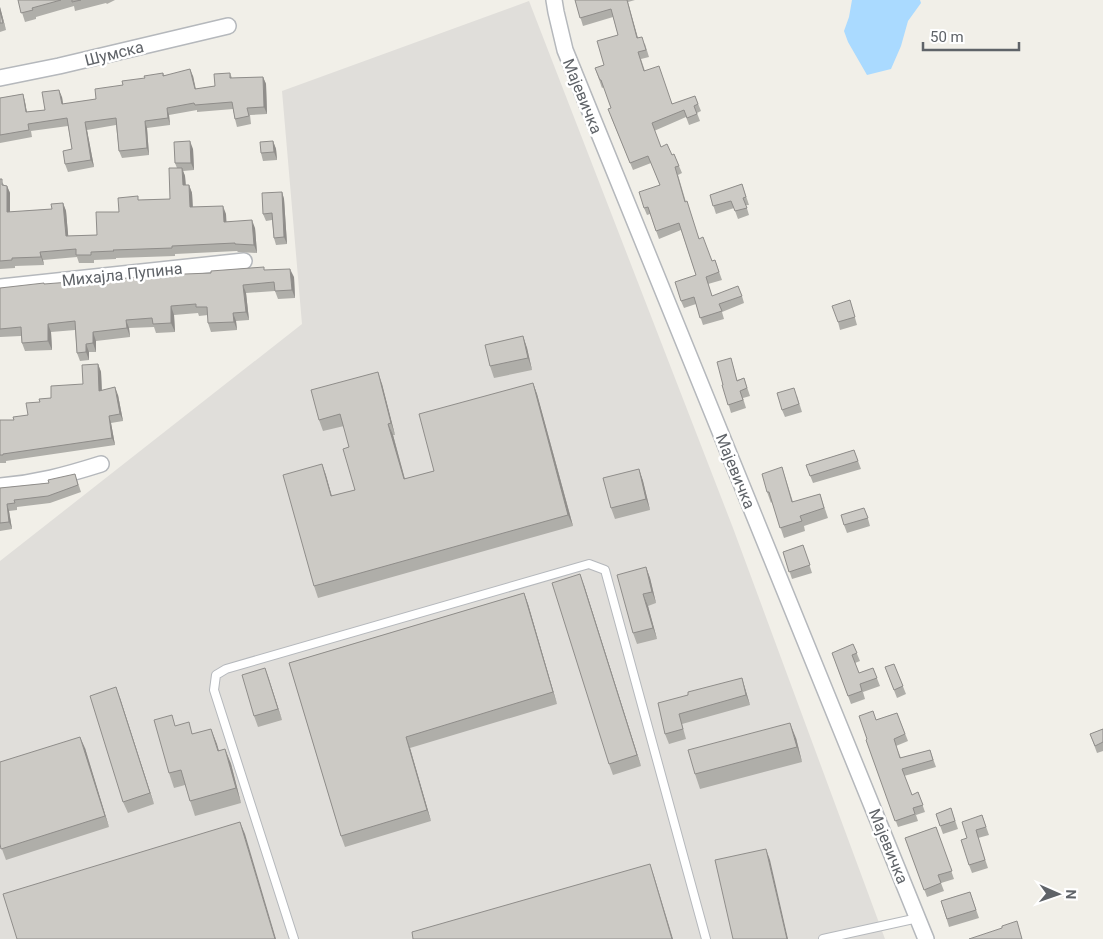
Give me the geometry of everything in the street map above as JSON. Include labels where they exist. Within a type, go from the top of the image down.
[{"type":"street","name":"Мајевичка","points":[[554,0],[565,50],[926,939]]},
{"type":"street","name":"Шумска","points":[[0,78],[228,26]]},
{"type":"street","name":"Михајла Пупина","points":[[0,287],[244,262]]},
{"type":"street","points":[[0,486],[25,484],[61,477],[101,464]]},
{"type":"lane","points":[[294,939],[214,690],[216,675],[226,669],[589,564],[605,570],[706,939]]},
{"type":"lane","points":[[823,939],[918,918]]},
{"type":"shaded area","points":[[529,1],[733,528],[885,939],[0,939],[0,561],[302,324],[282,91]]},
{"type":"water","points":[[852,0],[920,0],[921,3],[908,21],[901,46],[891,69],[867,75],[848,42],[844,31]]},
{"type":"building","points":[[18,0],[61,0],[21,13]]},
{"type":"building","points":[[575,0],[627,0],[637,38],[642,37],[646,50],[638,52],[644,71],[659,66],[672,104],[695,96],[698,104],[694,106],[697,114],[687,118],[684,110],[652,123],[661,147],[667,144],[672,155],[674,154],[679,166],[675,167],[685,202],[687,201],[699,239],[703,237],[712,261],[715,260],[719,272],[706,277],[712,296],[738,286],[742,296],[719,304],[722,311],[700,318],[694,297],[681,301],[675,282],[696,275],[679,223],[656,231],[648,207],[644,208],[639,192],[660,185],[648,156],[630,163],[608,109],[611,108],[595,68],[604,65],[597,41],[618,35],[611,9],[580,18]]},
{"type":"building","points":[[0,11],[3,23],[0,23]]},
{"type":"building","points":[[190,69],[195,89],[215,86],[214,74],[230,73],[230,78],[263,77],[264,107],[247,108],[249,116],[235,119],[232,102],[195,105],[194,103],[167,108],[168,118],[145,121],[147,148],[119,151],[116,118],[85,122],[91,160],[65,164],[63,151],[72,149],[67,118],[28,124],[29,130],[0,135],[0,98],[23,94],[26,112],[45,110],[42,92],[59,90],[62,104],[96,99],[95,89],[123,85],[122,81],[145,78],[144,76],[163,73],[163,76]]},
{"type":"building","points":[[190,141],[191,163],[175,163],[174,142]]},
{"type":"building","points":[[273,141],[274,152],[261,153],[260,142]]},
{"type":"building","points":[[169,168],[182,168],[183,185],[189,185],[190,207],[223,206],[224,222],[252,220],[254,245],[235,243],[172,246],[172,248],[91,252],[91,255],[76,255],[76,249],[40,252],[41,257],[12,258],[12,260],[0,261],[0,179],[2,179],[2,185],[7,186],[7,212],[52,209],[51,204],[63,203],[66,236],[97,235],[96,212],[119,212],[118,198],[138,196],[138,200],[170,199]]},
{"type":"building","points":[[742,184],[746,197],[743,198],[747,208],[735,211],[731,201],[713,206],[710,195]]},
{"type":"building","points":[[282,192],[284,237],[274,238],[272,213],[263,214],[262,193]]},
{"type":"building","points":[[264,267],[264,270],[290,269],[292,290],[275,291],[274,282],[243,285],[246,312],[233,313],[234,322],[208,323],[207,307],[196,307],[196,304],[171,306],[171,323],[153,324],[152,318],[126,320],[127,328],[93,332],[93,343],[86,344],[86,352],[77,353],[75,321],[48,324],[48,341],[22,343],[21,327],[0,329],[0,288],[44,283],[211,273],[211,271]]},
{"type":"building","points":[[850,300],[855,317],[838,322],[832,306]]},
{"type":"building","points":[[523,336],[528,358],[490,366],[485,345]]},
{"type":"building","points":[[731,358],[737,381],[744,378],[747,388],[740,391],[743,400],[728,405],[717,362]]},
{"type":"building","points":[[98,364],[99,391],[115,387],[120,414],[109,416],[112,438],[0,455],[0,420],[14,420],[13,417],[28,415],[26,403],[40,402],[39,399],[51,398],[51,386],[83,384],[82,365]]},
{"type":"building","points":[[378,372],[391,423],[388,424],[404,479],[434,471],[419,414],[533,383],[568,515],[314,586],[283,475],[322,464],[331,496],[355,490],[343,449],[349,447],[340,414],[319,420],[311,390]]},
{"type":"building","points":[[794,388],[799,404],[782,410],[777,393]]},
{"type":"building","points":[[854,450],[858,461],[810,476],[806,465]]},
{"type":"building","points":[[782,467],[792,502],[820,494],[824,508],[800,516],[802,521],[780,528],[762,474]]},
{"type":"building","points":[[639,469],[646,499],[611,508],[603,478]]},
{"type":"building","points":[[75,474],[78,485],[48,496],[14,500],[15,503],[7,504],[9,522],[0,523],[0,488],[49,483],[48,480]]},
{"type":"building","points":[[864,508],[868,518],[844,525],[841,515]]},
{"type":"building","points":[[803,545],[810,565],[789,572],[783,552]]},
{"type":"building","points":[[646,567],[652,592],[643,594],[653,628],[633,633],[617,575]]},
{"type":"building","points":[[580,574],[637,755],[609,764],[552,583]]},
{"type":"building","points":[[524,593],[553,692],[406,737],[427,810],[341,836],[289,663]]},
{"type":"building","points":[[853,644],[857,653],[852,655],[859,673],[873,668],[877,678],[860,684],[862,691],[848,696],[832,653]]},
{"type":"building","points":[[894,664],[903,686],[894,690],[885,667]]},
{"type":"building","points":[[265,668],[278,709],[254,716],[242,675]]},
{"type":"building","points":[[742,678],[746,695],[679,714],[683,729],[665,734],[658,703],[688,695],[688,692]]},
{"type":"building","points":[[116,687],[150,793],[123,802],[90,696]]},
{"type":"building","points":[[873,711],[876,720],[897,713],[905,734],[894,739],[900,758],[930,750],[933,760],[902,769],[912,795],[918,792],[923,805],[913,808],[915,814],[895,821],[859,716]]},
{"type":"building","points":[[172,715],[175,726],[189,722],[192,734],[211,729],[218,751],[225,749],[236,788],[190,801],[181,770],[169,773],[154,720]]},
{"type":"building","points":[[790,723],[797,747],[695,774],[688,750]]},
{"type":"building","points":[[1103,729],[1103,742],[1095,746],[1090,734]]},
{"type":"building","points":[[80,737],[105,816],[1,849],[0,762]]},
{"type":"building","points":[[951,808],[955,821],[940,826],[936,814]]},
{"type":"building","points":[[982,815],[986,827],[976,830],[985,860],[969,865],[961,840],[967,838],[962,822]]},
{"type":"building","points":[[240,822],[275,939],[17,939],[3,894]]},
{"type":"building","points":[[936,827],[952,871],[938,875],[941,883],[924,890],[905,838]]},
{"type":"building","points":[[766,849],[787,939],[733,939],[715,860]]},
{"type":"building","points":[[650,864],[672,939],[413,939],[412,932]]},
{"type":"building","points":[[970,892],[976,910],[947,919],[941,901]]},
{"type":"building","points":[[1017,921],[1022,939],[969,939],[1002,928],[1002,926]]}]
